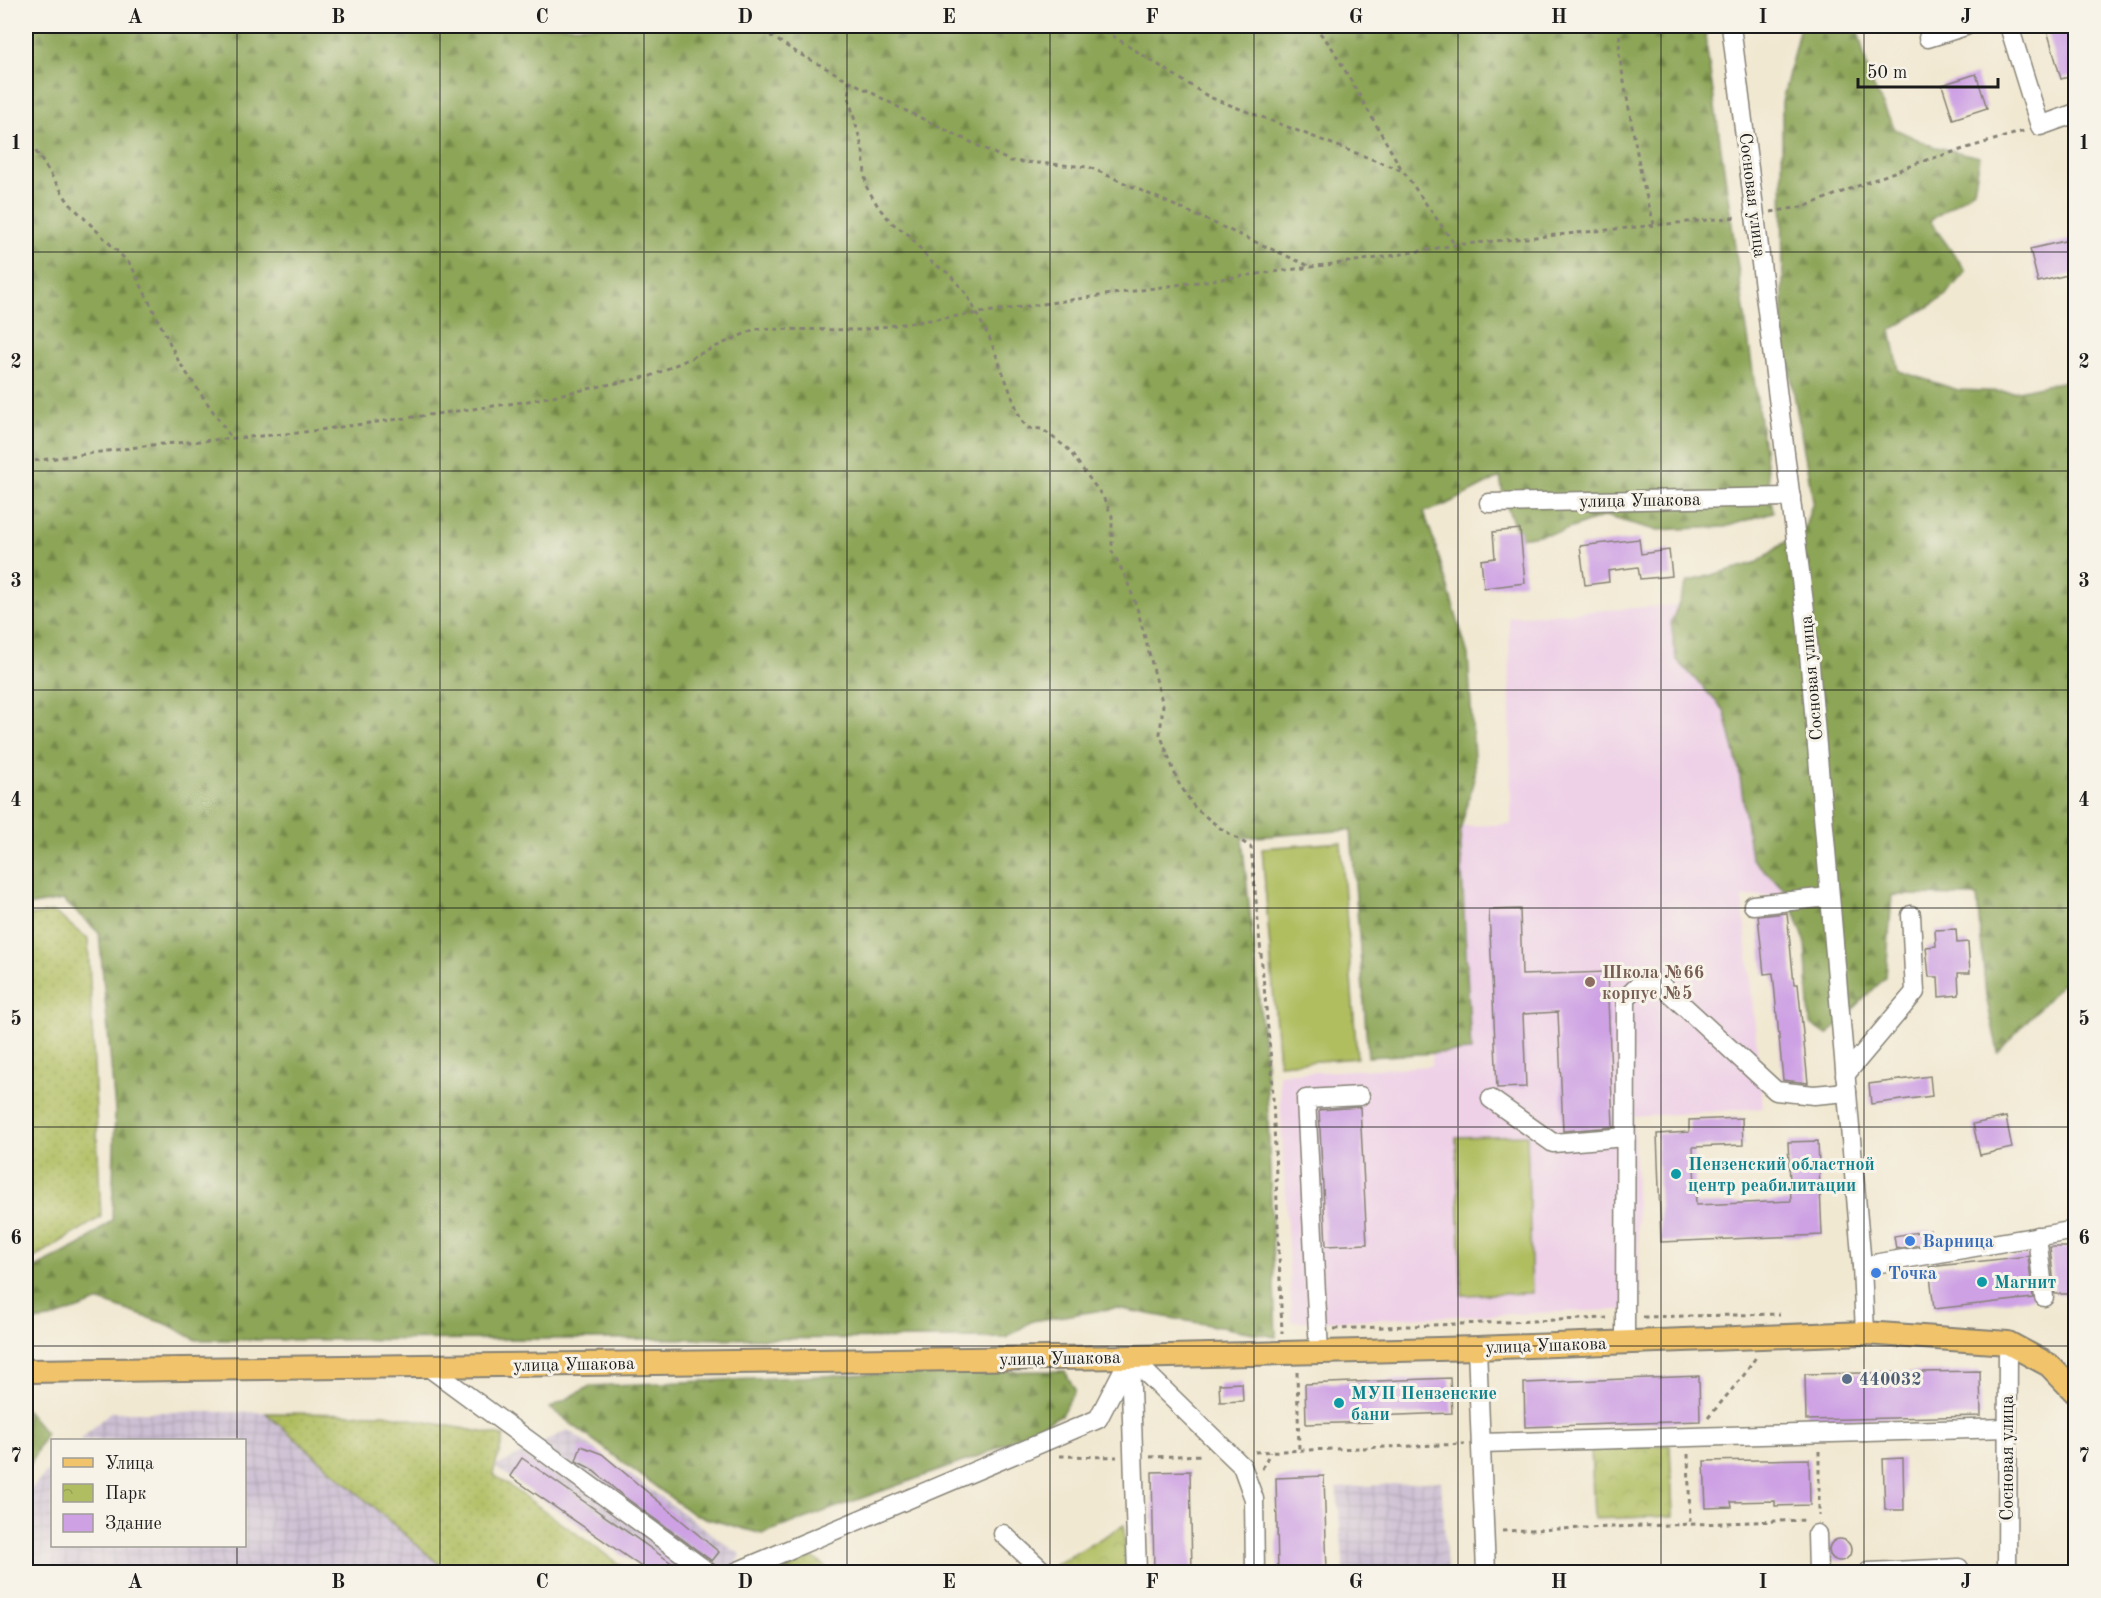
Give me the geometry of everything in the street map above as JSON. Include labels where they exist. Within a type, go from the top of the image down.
[{"type":"main road","name":"улица Ушакова","points":[[26,1371],[1130,1357],[1477,1348],[1865,1333],[2008,1343],[2049,1365],[2076,1394]]},
{"type":"street","name":"Сосновая улица","points":[[1731,26],[1806,619],[1862,1266],[1865,1333]]},
{"type":"street","points":[[1928,38],[1966,26]]},
{"type":"street","points":[[2009,26],[2040,126],[2076,113]]},
{"type":"street","name":"улица Ушакова","points":[[1489,503],[1791,497]]},
{"type":"street","points":[[1753,905],[1829,897]]},
{"type":"street","points":[[1625,1342],[1626,998],[1638,986],[1662,986],[1776,1091],[1814,1095],[1846,1084],[1915,992],[1911,915]]},
{"type":"street","points":[[1300,1352],[1306,1099],[1360,1096]]},
{"type":"street","points":[[1491,1099],[1553,1143],[1626,1137]]},
{"type":"street","points":[[1862,1266],[2076,1230]]},
{"type":"street","points":[[2037,1236],[2044,1296]]},
{"type":"street","name":"Сосновая улица","points":[[2007,1572],[2008,1343]]},
{"type":"street","points":[[1477,1348],[1486,1572]]},
{"type":"street","points":[[736,1572],[1098,1419],[1130,1357]]},
{"type":"street","points":[[1130,1357],[1137,1572]]},
{"type":"street","points":[[1130,1357],[1242,1466],[1254,1499],[1255,1572]]},
{"type":"street","points":[[427,1366],[708,1572]]},
{"type":"street","points":[[1481,1443],[2007,1428]]},
{"type":"street","points":[[1003,1534],[1044,1572]]},
{"type":"street","points":[[1817,1534],[1818,1572]]},
{"type":"street","points":[[1868,1572],[1959,1568],[1959,1572]]},
{"type":"path","points":[[26,27],[35,26]]},
{"type":"path","points":[[755,26],[902,109],[1010,160],[1089,166],[1311,267]]},
{"type":"path","points":[[1097,26],[1209,96],[1403,171]]},
{"type":"path","points":[[1314,26],[1331,46],[1403,171],[1455,245]]},
{"type":"path","points":[[1620,26],[1621,66],[1642,180],[1654,225]]},
{"type":"path","points":[[849,80],[849,99],[863,152],[866,186],[879,208],[892,223],[909,235],[930,261],[948,273],[966,293],[990,339],[1021,420],[1028,428],[1042,429],[1068,449],[1103,497],[1112,516],[1112,551],[1126,578],[1137,608],[1164,705],[1160,734],[1178,782],[1195,808],[1220,828],[1251,847],[1300,1352],[1299,1451]]},
{"type":"path","points":[[26,462],[152,446],[297,433],[523,402],[651,376],[755,329],[860,330],[1455,245],[1755,215],[1806,206],[1920,162],[2040,126]]},
{"type":"path","points":[[26,136],[69,203],[131,265],[179,362],[232,439]]},
{"type":"path","points":[[1690,1523],[1687,1438],[1701,1426],[1744,1375],[1760,1351]]},
{"type":"path","points":[[1485,1532],[1819,1520],[1819,1434]]},
{"type":"shaded area","name":"Школа №66 корпус №5","points":[[1789,597],[1813,893],[1742,897],[1763,1108],[1633,1117],[1641,1309],[1292,1322],[1279,1074],[1432,1066],[1426,828],[1511,824],[1509,617]]},
{"type":"shaded area","points":[[110,1412],[266,1412],[448,1572],[26,1572],[26,1494],[51,1468],[51,1547],[246,1547],[246,1439],[81,1439]]},
{"type":"shaded area","points":[[568,1430],[741,1555],[731,1572],[647,1572],[495,1467]]},
{"type":"shaded area","points":[[1441,1481],[1447,1572],[1344,1572],[1337,1488]]},
{"type":"green space","points":[[26,26],[1716,26],[1705,36],[1773,512],[1725,527],[1655,530],[1605,516],[1560,532],[1520,538],[1504,500],[1500,477],[1443,506],[1424,512],[1468,655],[1475,775],[1460,831],[1471,1051],[1368,1057],[1351,830],[1242,838],[1266,1064],[1276,1337],[1116,1308],[1032,1321],[1006,1338],[196,1340],[169,1325],[100,1301],[50,1319],[26,1322],[26,1273],[81,1244],[112,1220],[115,1110],[99,933],[63,900],[26,906]]},
{"type":"green space","points":[[1800,26],[1857,26],[1870,80],[1895,129],[1932,146],[1980,157],[1974,190],[1930,221],[1966,271],[1944,297],[1891,330],[1899,371],[1958,390],[2013,392],[2075,379],[2075,970],[1998,1052],[1986,996],[1977,896],[1892,895],[1886,977],[1827,1035],[1810,1023],[1805,941],[1787,892],[1751,858],[1739,770],[1724,710],[1676,659],[1671,623],[1687,582],[1758,562],[1805,527],[1813,501],[1783,332],[1782,102]]},
{"type":"green space","points":[[1341,842],[1357,1058],[1279,1064],[1262,848]]},
{"type":"green space","points":[[54,912],[88,939],[101,1217],[26,1263],[26,916]]},
{"type":"green space","points":[[1527,1135],[1532,1293],[1462,1295],[1456,1137]]},
{"type":"green space","points":[[1065,1371],[1075,1390],[1061,1415],[985,1454],[762,1534],[694,1515],[550,1408],[590,1386],[914,1372]]},
{"type":"green space","points":[[26,1410],[46,1433],[26,1473]]},
{"type":"green space","points":[[266,1413],[384,1414],[504,1436],[493,1474],[630,1572],[448,1572]]},
{"type":"green space","points":[[1670,1445],[1673,1516],[1594,1519],[1591,1448]]},
{"type":"green space","points":[[1124,1525],[1125,1572],[1063,1572],[1055,1565]]},
{"type":"green space","points":[[813,1557],[831,1572],[781,1572]]},
{"type":"building","points":[[2061,26],[2076,26],[2076,75],[2061,79],[2047,30]]},
{"type":"building","points":[[1976,74],[1987,108],[1953,119],[1942,85]]},
{"type":"building","points":[[2073,239],[2076,251],[2076,273],[2038,282],[2030,249]]},
{"type":"building","points":[[1520,529],[1525,583],[1484,588],[1481,560],[1495,558],[1493,532]]},
{"type":"building","points":[[1639,539],[1641,554],[1669,550],[1672,576],[1640,579],[1638,567],[1608,571],[1609,582],[1585,585],[1580,546]]},
{"type":"building","name":"Школа №66 корпус №5","points":[[1520,909],[1522,975],[1607,972],[1613,1127],[1563,1131],[1558,1012],[1523,1014],[1526,1087],[1497,1088],[1489,910]]},
{"type":"building","points":[[1787,913],[1794,984],[1798,984],[1808,1083],[1783,1080],[1773,973],[1764,974],[1758,916]]},
{"type":"building","points":[[1956,929],[1957,943],[1968,942],[1970,973],[1958,973],[1959,995],[1939,997],[1938,977],[1929,977],[1926,947],[1936,946],[1935,930]]},
{"type":"building","points":[[1930,1076],[1932,1096],[1871,1104],[1869,1084]]},
{"type":"building","points":[[1360,1107],[1367,1244],[1326,1246],[1319,1110]]},
{"type":"building","points":[[2006,1117],[2012,1148],[1980,1155],[1973,1124]]},
{"type":"building","name":"Пензенский областной центр реабилитации","points":[[1742,1118],[1743,1145],[1693,1147],[1696,1205],[1791,1201],[1788,1142],[1818,1141],[1822,1235],[1661,1242],[1657,1134],[1689,1132],[1689,1120]]},
{"type":"building","points":[[1930,1230],[1932,1243],[1896,1249],[1894,1236]]},
{"type":"building","points":[[2050,1247],[2076,1247],[2076,1294],[2055,1294]]},
{"type":"building","name":"Магнит","points":[[2028,1256],[2033,1298],[1934,1309],[1929,1267]]},
{"type":"building","points":[[1980,1371],[1981,1416],[1806,1420],[1805,1374]]},
{"type":"building","points":[[1699,1376],[1700,1421],[1525,1427],[1524,1383]]},
{"type":"building","points":[[1450,1378],[1452,1413],[1373,1416],[1373,1422],[1306,1424],[1305,1384]]},
{"type":"building","points":[[1242,1383],[1243,1401],[1220,1402],[1219,1384]]},
{"type":"building","points":[[581,1446],[602,1454],[719,1552],[712,1561],[622,1495],[590,1468],[576,1461]]},
{"type":"building","points":[[522,1458],[676,1566],[678,1564],[690,1572],[649,1572],[510,1476]]},
{"type":"building","points":[[1903,1458],[1904,1510],[1885,1510],[1883,1459]]},
{"type":"building","points":[[1809,1459],[1810,1505],[1775,1506],[1775,1501],[1731,1502],[1732,1507],[1706,1508],[1704,1461]]},
{"type":"building","points":[[1190,1471],[1192,1572],[1154,1572],[1152,1472]]},
{"type":"building","points":[[1324,1476],[1327,1572],[1278,1572],[1276,1478]]},
{"type":"building","points":[[1840,1539],[1848,1542],[1851,1550],[1848,1558],[1840,1561],[1832,1558],[1829,1550],[1832,1542]]},
{"type":"place","name":"Школа №66 корпус №5","points":[[1590,982]]},
{"type":"place","name":"Пензенский областной центр реабилитации","points":[[1676,1174]]},
{"type":"place","name":"Варница","points":[[1910,1241]]},
{"type":"place","name":"Точка","points":[[1876,1273]]},
{"type":"place","name":"Магнит","points":[[1982,1282]]},
{"type":"place","name":"440032","points":[[1847,1379]]},
{"type":"place","name":"МУП Пензенские бани","points":[[1339,1403]]}]
